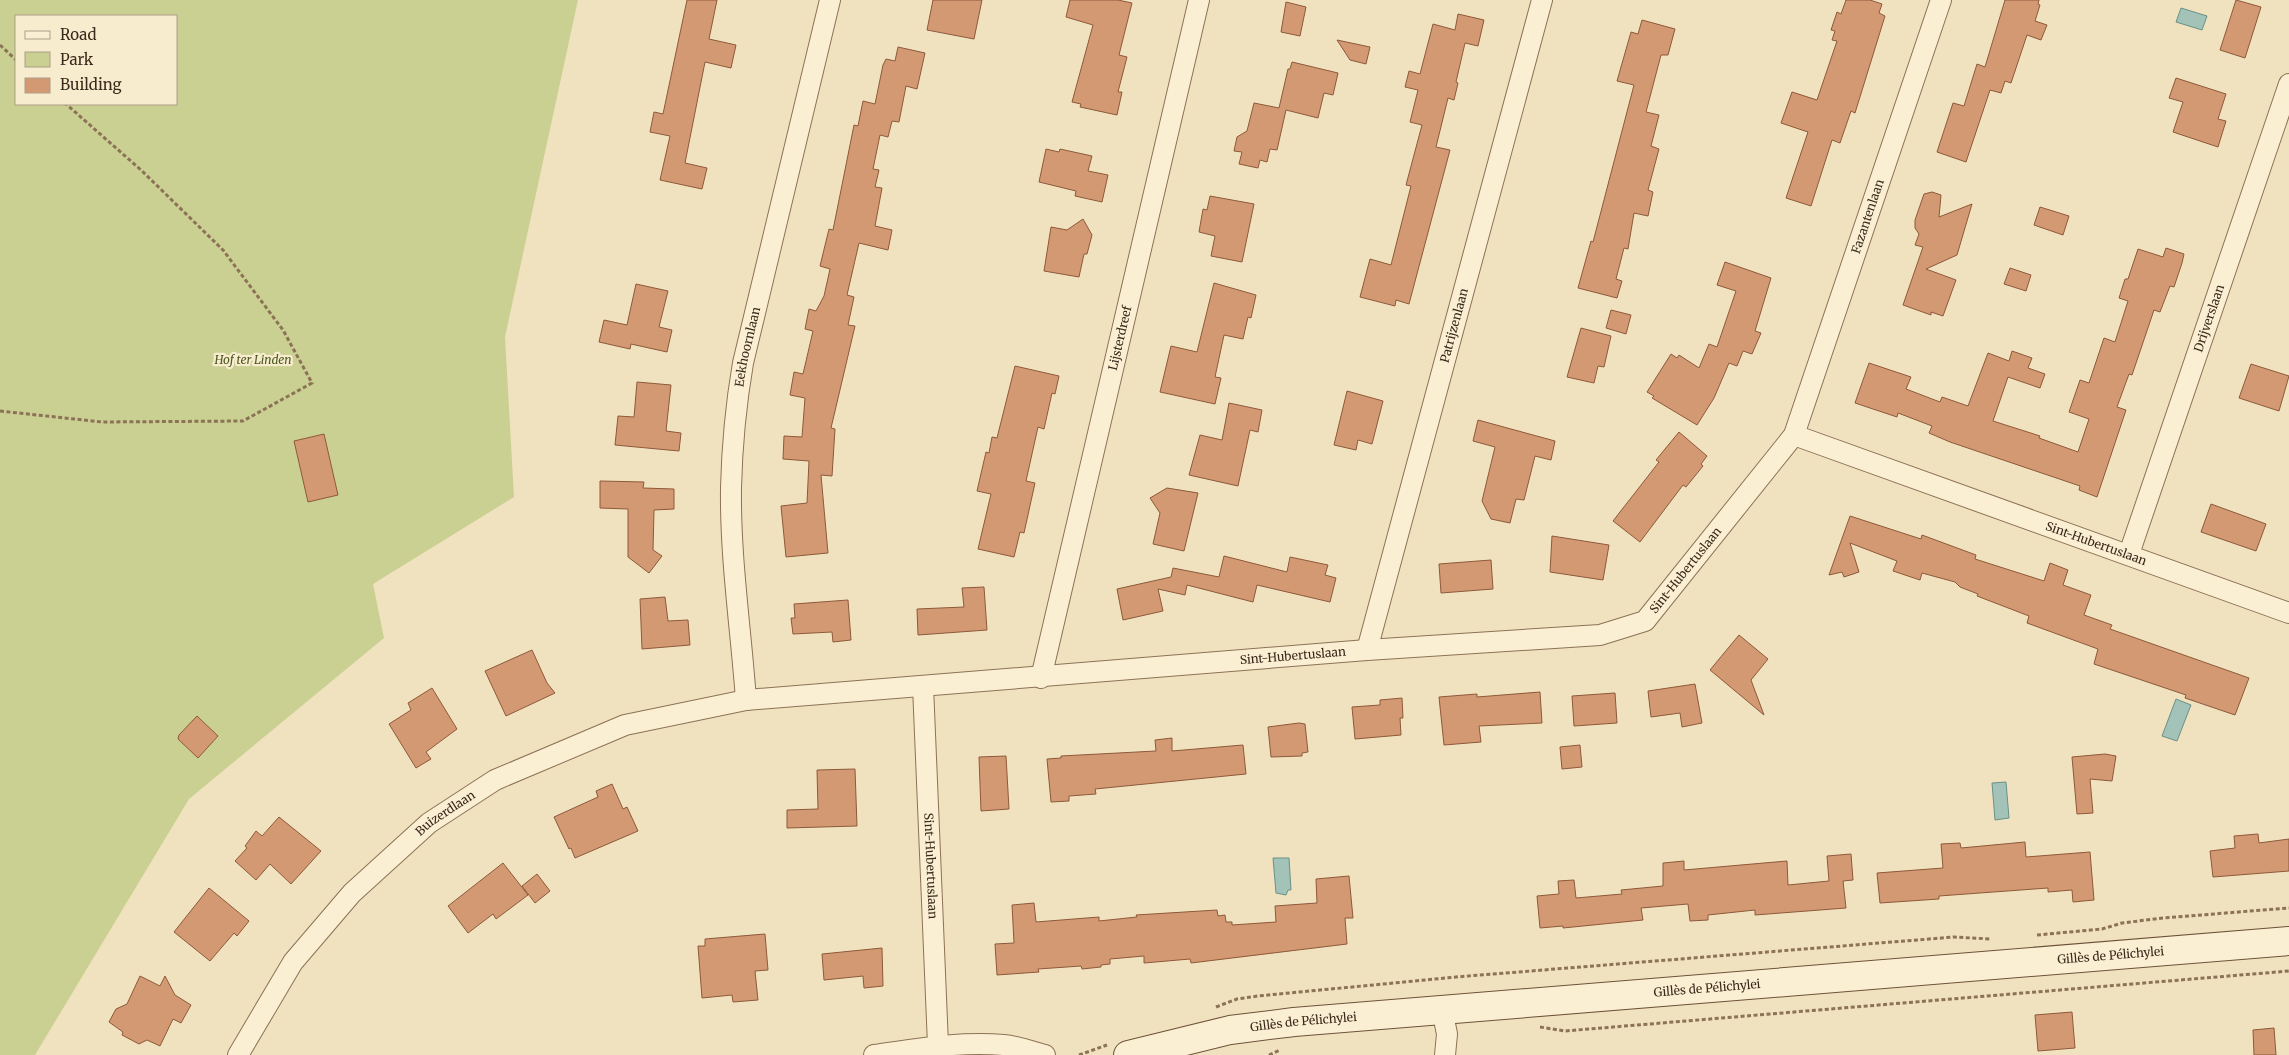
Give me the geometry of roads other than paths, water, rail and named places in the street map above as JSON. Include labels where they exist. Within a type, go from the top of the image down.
[{"type":"main road","name":"Gillès de Pélichylei","points":[[1119,1050],[1230,1030],[1294,1022],[2289,941]]},
{"type":"street","name":"Eekhoornlaan","points":[[746,700],[732,530],[731,480],[736,405],[743,363],[830,0]]},
{"type":"street","name":"Lijsterdreef","points":[[1041,678],[1198,0]]},
{"type":"street","name":"Patrijzenlaan","points":[[1367,650],[1542,0]]},
{"type":"street","name":"Fazantenlaan","points":[[1794,435],[1941,0]]},
{"type":"street","name":"Drijverslaan","points":[[2129,554],[2285,111],[2289,84]]},
{"type":"street","name":"Sint-Hubertuslaan","points":[[746,700],[1041,678],[1367,650],[1600,635],[1645,621],[1794,435],[2289,613]]},
{"type":"street","name":"Sint-Hubertuslaan","points":[[924,686],[938,1045]]},
{"type":"street","name":"Buizerdlaan","points":[[238,1055],[293,962],[352,893],[429,823],[495,780],[625,725],[746,700]]},
{"type":"street","points":[[1442,1009],[1447,1034],[1445,1055]]},
{"type":"street","points":[[874,1055],[938,1045],[1006,1045],[1046,1055]]},
{"type":"water","points":[[2181,8],[2207,16],[2202,30],[2176,22]]},
{"type":"water","points":[[2176,699],[2191,705],[2177,741],[2162,736]]},
{"type":"water","points":[[2006,782],[2009,818],[1995,820],[1992,783]]},
{"type":"water","points":[[1273,858],[1289,858],[1291,890],[1288,890],[1286,895],[1276,893]]},
{"type":"park label","name":"Hof ter Linden","points":[[253,360]]}]
